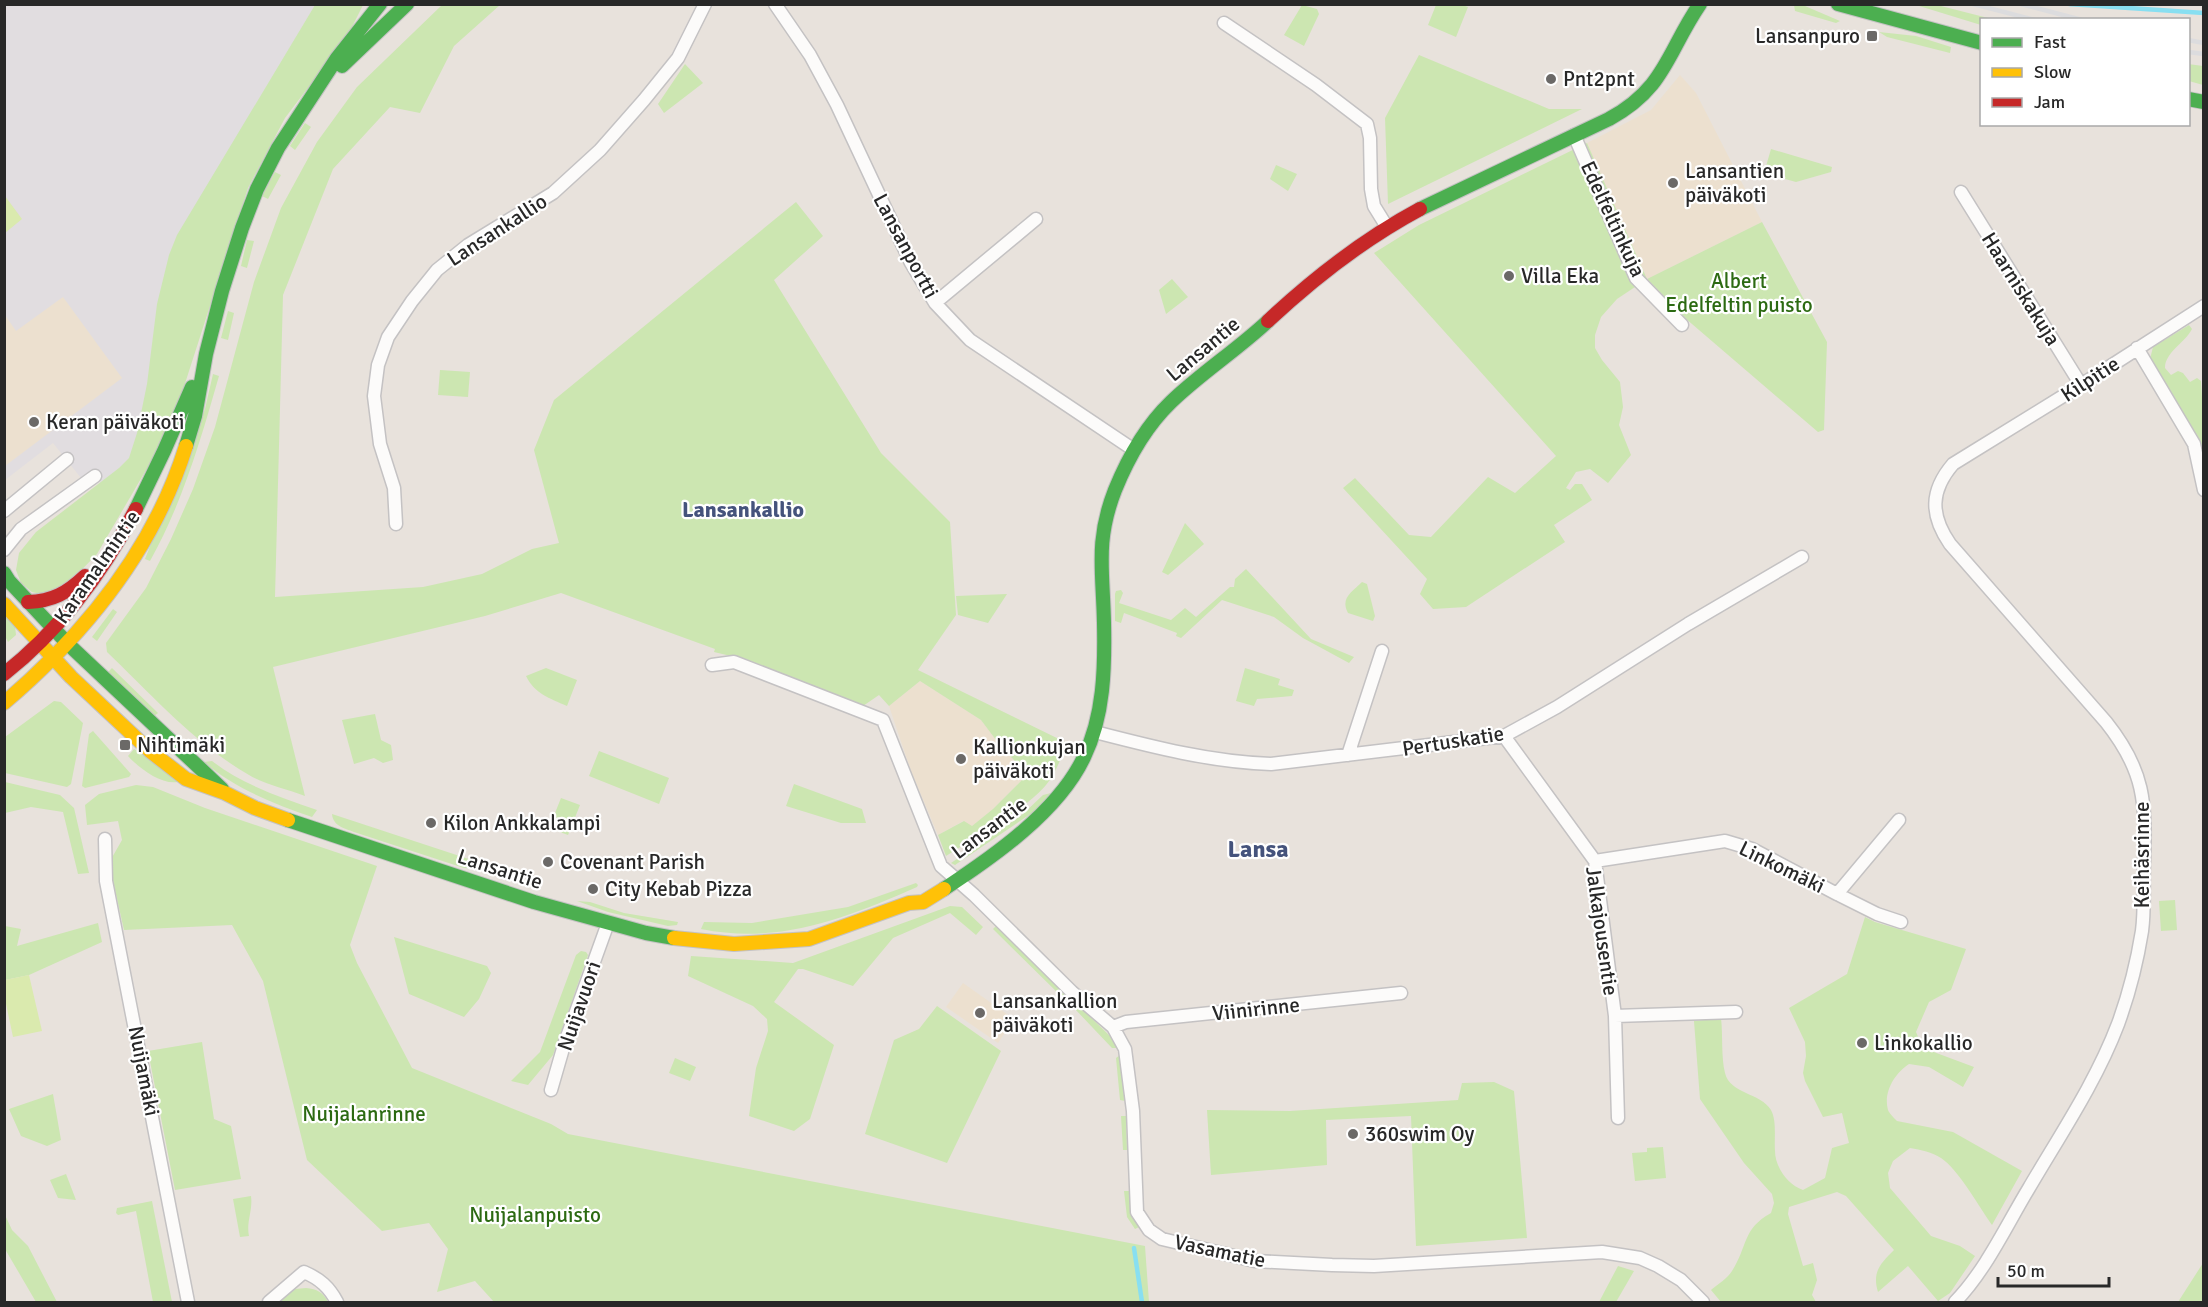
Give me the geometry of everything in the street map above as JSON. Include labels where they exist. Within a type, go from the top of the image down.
[{"type":"street","name":"Karamalmintie","points":[[4,703],[69,644],[116,584],[156,520],[182,456],[195,416],[206,355],[236,249],[256,190],[272,159],[340,55],[380,4]]},
{"type":"street","name":"Karamalmintie","points":[[323,83],[407,4]]},
{"type":"street","name":"Lansankallio","points":[[396,524],[394,489],[380,444],[374,396],[378,366],[388,337],[412,300],[436,270],[468,245],[553,193],[600,150],[678,58],[705,4]]},
{"type":"street","name":"Lansanportti","points":[[775,4],[810,55],[837,105],[911,263],[935,303],[970,340],[1134,450]]},
{"type":"street","name":"Lansantie","points":[[4,604],[54,660],[150,751],[186,779],[299,824],[534,902],[646,933],[685,940],[765,944],[809,939],[909,903],[923,902],[1028,828],[1052,806],[1076,775],[1095,732],[1100,709],[1104,673],[1104,626],[1100,558],[1111,502],[1134,450],[1151,424],[1173,401],[1243,344],[1323,272],[1387,227],[1476,181],[1604,121],[1637,101],[1655,84],[1669,65],[1692,15],[1700,4]]},
{"type":"street","points":[[1838,4],[1980,42]]},
{"type":"street","points":[[1224,23],[1307,78],[1367,124],[1374,206],[1387,227]]},
{"type":"street","name":"Edelfeltinkuja","points":[[1574,135],[1636,278],[1682,325]]},
{"type":"street","name":"Haarniskakuja","points":[[1961,192],[2081,385]]},
{"type":"street","points":[[935,303],[1036,219]]},
{"type":"street","name":"Kilpitie","points":[[1975,449],[2081,385],[2204,306]]},
{"type":"street","points":[[2137,348],[2194,444],[2204,490]]},
{"type":"street","name":"Karamalmintie","points":[[4,674],[54,629],[101,569],[157,468],[206,355]]},
{"type":"street","name":"Keihäsrinne","points":[[1955,1302],[1980,1270],[2090,1084],[2118,1025],[2135,964],[2142,928],[2144,844],[2140,783],[2126,750],[2106,722],[1966,562],[1941,530],[1935,515],[1937,493],[1943,476],[1953,464],[1975,449]]},
{"type":"street","points":[[4,511],[67,459]]},
{"type":"street","points":[[4,550],[21,528],[95,476]]},
{"type":"street","name":"Karamalmintie","points":[[28,602],[52,601],[69,592],[112,550]]},
{"type":"street","name":"Pertuskatie","points":[[1095,732],[1212,759],[1237,763],[1271,764],[1504,736],[1557,707],[1688,624],[1802,556]]},
{"type":"street","name":"Lansantie","points":[[4,573],[28,602],[69,644],[225,793]]},
{"type":"street","points":[[1348,755],[1382,651]]},
{"type":"street","name":"Vasamatie","points":[[712,665],[734,662],[882,720],[941,866],[1072,992],[1113,1027],[1125,1049],[1133,1111],[1137,1212],[1149,1230],[1162,1239],[1255,1261],[1332,1265],[1374,1266],[1602,1252],[1640,1258],[1658,1266],[1681,1280],[1703,1302]]},
{"type":"street","name":"Jalkajousentie","points":[[1504,736],[1595,861],[1614,1016],[1618,1118]]},
{"type":"street","name":"Linkomäki","points":[[1595,861],[1725,841],[1752,849],[1837,894],[1899,820]]},
{"type":"street","name":"Nuijamäki","points":[[105,839],[106,881],[188,1302]]},
{"type":"street","points":[[1837,894],[1877,914],[1901,922]]},
{"type":"street","name":"Nuijavuori","points":[[551,1090],[564,1045],[608,923]]},
{"type":"street","name":"Viinirinne","points":[[1113,1027],[1126,1022],[1401,993]]},
{"type":"street","points":[[1614,1016],[1736,1012]]},
{"type":"street","points":[[269,1302],[304,1272],[317,1278],[330,1289],[338,1302]]},
{"type":"shaded area","points":[[5,5],[339,5],[322,26],[123,492],[101,483],[95,476],[81,478],[53,443],[5,480]]},
{"type":"shaded area","name":"Lansantien päiväkoti","points":[[1680,75],[1696,93],[1762,222],[1647,279],[1587,143],[1651,110]]},
{"type":"shaded area","name":"Keran päiväkoti","points":[[63,297],[122,378],[5,466],[5,315],[16,331]]},
{"type":"shaded area","name":"Kallionkujan päiväkoti","points":[[920,681],[981,720],[1002,748],[1028,774],[971,827],[963,821],[938,835],[911,771],[889,706]]},
{"type":"shaded area","name":"Lansankallion päiväkoti","points":[[963,983],[1014,1019],[998,1043],[946,1007]]},
{"type":"green space","points":[[315,5],[363,5],[348,35],[285,118],[248,188],[180,399],[163,441],[97,554],[60,592],[44,595],[32,592],[21,583],[16,570],[19,553],[36,532],[129,458],[137,433],[147,384],[157,304],[169,255],[177,235]]},
{"type":"green space","points":[[442,5],[500,5],[454,46],[420,113],[390,107],[333,169],[283,295],[275,597],[423,587],[482,574],[532,549],[559,543],[534,450],[554,400],[796,202],[823,236],[774,280],[881,453],[950,522],[956,615],[918,670],[1067,743],[1046,785],[1013,814],[946,856],[938,835],[964,821],[972,826],[993,809],[1028,774],[1002,748],[981,720],[920,681],[889,706],[879,695],[863,706],[561,593],[485,616],[273,667],[305,796],[262,782],[229,763],[192,734],[107,652],[106,643],[146,588],[193,489],[215,427],[254,282],[281,208],[317,142],[357,87]]},
{"type":"green space","points":[[1302,5],[1317,9],[1319,14],[1304,46],[1284,35]]},
{"type":"green space","points":[[1436,5],[1468,7],[1456,37],[1428,25]]},
{"type":"green space","points":[[1794,5],[1805,6],[1840,21],[1836,23],[1795,11]]},
{"type":"green space","points":[[1916,5],[1937,5],[1988,18],[1980,18],[1980,25]]},
{"type":"green space","points":[[1879,32],[1916,36],[1951,47],[1950,53],[1887,37]]},
{"type":"green space","points":[[1419,55],[1549,109],[1582,109],[1388,204],[1385,118]]},
{"type":"green space","points":[[685,64],[703,83],[664,113],[658,104]]},
{"type":"green space","points":[[2190,64],[2203,66],[2203,85],[2190,81]]},
{"type":"green space","points":[[305,123],[311,127],[295,150],[290,146]]},
{"type":"green space","points":[[1587,143],[1647,279],[1617,299],[1601,317],[1595,335],[1595,348],[1620,382],[1623,407],[1619,425],[1631,455],[1608,483],[1590,469],[1576,472],[1566,488],[1570,490],[1575,484],[1582,484],[1592,500],[1554,525],[1565,542],[1466,607],[1433,609],[1420,594],[1427,579],[1343,488],[1355,478],[1409,535],[1431,537],[1488,477],[1515,493],[1556,456],[1374,253],[1419,225]]},
{"type":"green space","points":[[1771,149],[1832,167],[1831,172],[1796,182],[1764,173]]},
{"type":"green space","points":[[1276,165],[1297,174],[1288,191],[1270,179]]},
{"type":"green space","points":[[275,172],[281,175],[268,199],[262,196]]},
{"type":"green space","points":[[5,196],[22,219],[5,233]]},
{"type":"green space","name":"Albert Edelfeltin puisto","points":[[1762,222],[1827,342],[1824,430],[1818,432],[1685,318],[1647,279]]},
{"type":"green space","points":[[247,240],[254,241],[247,268],[241,266]]},
{"type":"green space","points":[[1172,279],[1188,297],[1166,314],[1159,290]]},
{"type":"green space","points":[[228,311],[234,313],[228,340],[221,338]]},
{"type":"green space","points":[[2189,325],[2192,329],[2168,357],[2165,368],[2171,375],[2178,371],[2183,373],[2190,382],[2197,378],[2201,381],[2204,399],[2203,450],[2200,440],[2150,359],[2153,347]]},
{"type":"green space","points":[[440,370],[470,372],[468,397],[438,395]]},
{"type":"green space","points":[[213,374],[219,376],[198,447],[172,517],[150,561],[145,559],[205,409]]},
{"type":"green space","points":[[1185,523],[1204,544],[1168,575],[1162,572]]},
{"type":"green space","points":[[1246,569],[1311,639],[1354,657],[1349,663],[1303,638],[1274,617],[1222,600],[1181,638],[1176,636],[1177,633],[1124,613],[1121,623],[1115,621],[1116,591],[1121,590],[1123,593],[1119,603],[1171,620],[1185,608],[1196,617],[1230,587],[1234,587],[1235,579]]},
{"type":"green space","points":[[1362,582],[1367,584],[1375,616],[1373,621],[1348,613],[1346,608],[1346,599]]},
{"type":"green space","points":[[1007,594],[988,623],[958,615],[956,596]]},
{"type":"green space","points":[[113,609],[117,612],[97,641],[92,637]]},
{"type":"green space","points":[[5,614],[15,626],[16,635],[8,642],[5,636]]},
{"type":"green space","points":[[112,668],[158,713],[153,717],[107,673]]},
{"type":"green space","points":[[546,668],[577,680],[567,706],[538,691],[526,676]]},
{"type":"green space","points":[[1245,668],[1280,679],[1278,685],[1294,690],[1292,696],[1257,699],[1254,706],[1236,701]]},
{"type":"green space","points":[[54,701],[61,702],[83,723],[71,784],[67,787],[5,773],[5,737]]},
{"type":"green space","points":[[375,714],[381,740],[391,745],[393,760],[383,763],[374,758],[354,764],[342,720]]},
{"type":"green space","points":[[93,731],[131,774],[129,777],[85,788],[82,786],[89,734]]},
{"type":"green space","points":[[134,749],[163,765],[178,782],[165,781],[138,766],[128,756]]},
{"type":"green space","points":[[599,751],[669,778],[659,804],[589,776]]},
{"type":"green space","points":[[212,761],[249,784],[317,810],[312,817],[255,794],[216,772],[204,762]]},
{"type":"green space","points":[[5,782],[60,795],[74,808],[89,873],[78,874],[63,812],[31,807],[5,813]]},
{"type":"green space","points":[[794,784],[862,809],[866,823],[841,823],[786,806]]},
{"type":"green space","name":"Nuijalanpuisto","points":[[136,785],[153,787],[205,808],[377,866],[350,945],[357,963],[412,1068],[551,1124],[568,1134],[1145,1246],[1149,1302],[494,1302],[475,1281],[437,1292],[448,1249],[429,1223],[382,1231],[307,1160],[263,981],[232,925],[124,930],[110,861],[122,840],[118,821],[87,825],[85,805],[99,794]]},
{"type":"green space","points":[[1051,793],[1032,813],[955,865],[951,863],[1023,814],[1043,795]]},
{"type":"green space","points":[[561,798],[580,805],[568,835],[549,828]]},
{"type":"green space","points":[[332,814],[493,867],[495,870],[464,868],[354,832],[337,824]]},
{"type":"green space","points":[[916,883],[917,887],[891,898],[812,926],[758,934],[701,929],[704,922],[752,923],[848,907]]},
{"type":"green space","points":[[2175,900],[2177,930],[2161,931],[2159,901]]},
{"type":"green space","points":[[577,901],[590,902],[624,913],[678,922],[677,925],[668,926],[608,912]]},
{"type":"green space","points":[[950,906],[962,907],[983,927],[976,935],[950,913],[893,938],[853,986],[798,969],[774,1002],[834,1045],[810,1119],[794,1131],[749,1116],[756,1068],[768,1031],[767,1019],[753,1006],[688,976],[691,956],[793,963]]},
{"type":"green space","points":[[1865,917],[1966,949],[1951,990],[1929,1002],[1916,1032],[1923,1048],[1974,1067],[1963,1087],[1929,1067],[1909,1064],[1899,1072],[1891,1084],[1887,1096],[1889,1111],[1897,1121],[1953,1132],[2022,1171],[1992,1225],[1961,1180],[1948,1163],[1941,1158],[1910,1148],[1893,1161],[1888,1173],[1890,1188],[1931,1236],[1960,1246],[1975,1256],[1950,1293],[1938,1301],[1908,1266],[1878,1292],[1876,1279],[1878,1269],[1894,1250],[1846,1196],[1837,1192],[1789,1207],[1788,1214],[1803,1266],[1813,1263],[1817,1280],[1812,1295],[1816,1302],[1721,1302],[1711,1290],[1730,1274],[1750,1232],[1755,1225],[1771,1213],[1774,1203],[1772,1194],[1744,1163],[1700,1099],[1694,1021],[1721,1018],[1725,1073],[1733,1085],[1760,1100],[1771,1110],[1775,1125],[1777,1163],[1788,1180],[1803,1190],[1825,1178],[1832,1148],[1849,1143],[1842,1113],[1823,1117],[1805,1081],[1803,1073],[1806,1056],[1805,1042],[1789,1008],[1847,974]]},
{"type":"green space","points":[[98,923],[102,942],[29,975],[5,980],[5,926],[21,929],[17,946]]},
{"type":"green space","points":[[997,925],[1066,995],[1063,998],[993,929]]},
{"type":"green space","points":[[394,937],[487,966],[491,973],[479,999],[464,1017],[409,994]]},
{"type":"green space","points":[[581,951],[588,955],[553,1055],[528,1085],[511,1081],[540,1052],[576,955]]},
{"type":"green space","points":[[29,975],[42,1031],[13,1037],[5,999],[5,980]]},
{"type":"green space","points":[[1078,1005],[1111,1037],[1117,1048],[1112,1048],[1074,1008]]},
{"type":"green space","points":[[937,1006],[1001,1051],[947,1163],[865,1134],[894,1040],[919,1029]]},
{"type":"green space","points":[[202,1042],[214,1119],[231,1126],[241,1179],[175,1190],[148,1051]]},
{"type":"green space","points":[[1120,1055],[1125,1101],[1120,1100],[1116,1058]]},
{"type":"green space","points":[[675,1058],[696,1067],[690,1081],[669,1073]]},
{"type":"green space","points":[[1494,1082],[1514,1091],[1527,1238],[1416,1246],[1411,1116],[1326,1120],[1327,1165],[1211,1175],[1207,1110],[1290,1111],[1458,1100],[1462,1083]]},
{"type":"green space","points":[[53,1094],[61,1140],[47,1146],[21,1136],[9,1109]]},
{"type":"green space","points":[[1121,1116],[1126,1116],[1127,1150],[1123,1150]]},
{"type":"green space","points":[[1663,1147],[1666,1178],[1635,1181],[1632,1153],[1647,1152],[1647,1148]]},
{"type":"green space","points":[[66,1174],[76,1200],[58,1198],[50,1180]]},
{"type":"green space","points":[[1124,1191],[1129,1191],[1133,1215],[1139,1227],[1135,1229],[1127,1217]]},
{"type":"green space","points":[[251,1196],[249,1236],[240,1237],[233,1199]]},
{"type":"green space","points":[[152,1201],[172,1302],[153,1302],[136,1211],[118,1215],[116,1213],[117,1208]]},
{"type":"green space","points":[[5,1215],[12,1230],[28,1246],[57,1302],[36,1302],[5,1249]]},
{"type":"green space","points":[[2203,1263],[2203,1302],[2178,1302]]},
{"type":"green space","points":[[1618,1266],[1634,1271],[1616,1302],[1599,1302]]},
{"type":"green space","points":[[306,1288],[319,1292],[328,1302],[279,1302],[295,1289]]},
{"type":"waterway","points":[[2069,4],[2204,13]]},
{"type":"waterway","points":[[1134,1248],[1142,1302]]},
{"type":"railway","points":[[1973,4],[2027,18]]},
{"type":"railway","points":[[2021,4],[2074,18]]},
{"type":"railway","points":[[2190,40],[2204,43]]},
{"type":"railway","points":[[2190,52],[2204,54]]},
{"type":"traffic: fast","points":[[186,446],[195,416],[206,354],[222,291],[257,189],[278,148],[337,58],[380,4]]},
{"type":"traffic: fast","points":[[342,66],[407,4]]},
{"type":"traffic: fast","points":[[1420,209],[1609,119],[1628,107],[1643,95],[1664,68],[1700,4]]},
{"type":"traffic: fast","points":[[1838,4],[1980,42]]},
{"type":"traffic: fast","points":[[2190,99],[2204,102]]},
{"type":"traffic: fast","points":[[944,889],[1023,831],[1042,814],[1073,777],[1091,741],[1102,692],[1104,657],[1102,541],[1109,508],[1120,478],[1132,454],[1162,411],[1194,381],[1268,321]]},
{"type":"traffic: fast","points":[[136,509],[192,387]]},
{"type":"traffic: fast","points":[[4,573],[68,644],[222,789]]},
{"type":"traffic: fast","points":[[288,820],[534,902],[646,933],[674,938]]},
{"type":"traffic: slow","points":[[4,703],[62,648],[89,619],[113,587],[136,554],[155,520],[186,446]]},
{"type":"traffic: slow","points":[[4,604],[71,677],[150,751],[186,779],[288,820]]},
{"type":"traffic: slow","points":[[674,938],[734,944],[809,939],[909,903],[923,902],[944,889]]},
{"type":"traffic: jam","points":[[1268,321],[1341,260],[1379,233],[1420,209]]},
{"type":"traffic: jam","points":[[4,674],[44,639],[79,599],[109,555],[136,509]]},
{"type":"traffic: jam","points":[[28,602],[59,595],[85,576]]},
{"type":"place","name":"Lansanpuro","points":[[1872,36]]},
{"type":"place","name":"Pnt2pnt","points":[[1551,79]]},
{"type":"place","name":"Lansantien päiväkoti","points":[[1673,183]]},
{"type":"place","name":"Villa Eka","points":[[1509,276]]},
{"type":"place","name":"Keran päiväkoti","points":[[34,422]]},
{"type":"place","name":"Nihtimäki","points":[[125,745]]},
{"type":"place","name":"Kallionkujan päiväkoti","points":[[961,759]]},
{"type":"place","name":"Kilon Ankkalampi","points":[[431,823]]},
{"type":"place","name":"Covenant Parish","points":[[548,862]]},
{"type":"place","name":"City Kebab Pizza","points":[[593,889]]},
{"type":"place","name":"Lansankallion päiväkoti","points":[[980,1013]]},
{"type":"place","name":"Linkokallio","points":[[1862,1043]]},
{"type":"place","name":"360swim Oy","points":[[1353,1134]]},
{"type":"district","name":"Lansankallio","points":[[743,509]]},
{"type":"district","name":"Lansa","points":[[1258,849]]},
{"type":"park label","name":"Nuijalanrinne","points":[[364,1114]]}]
